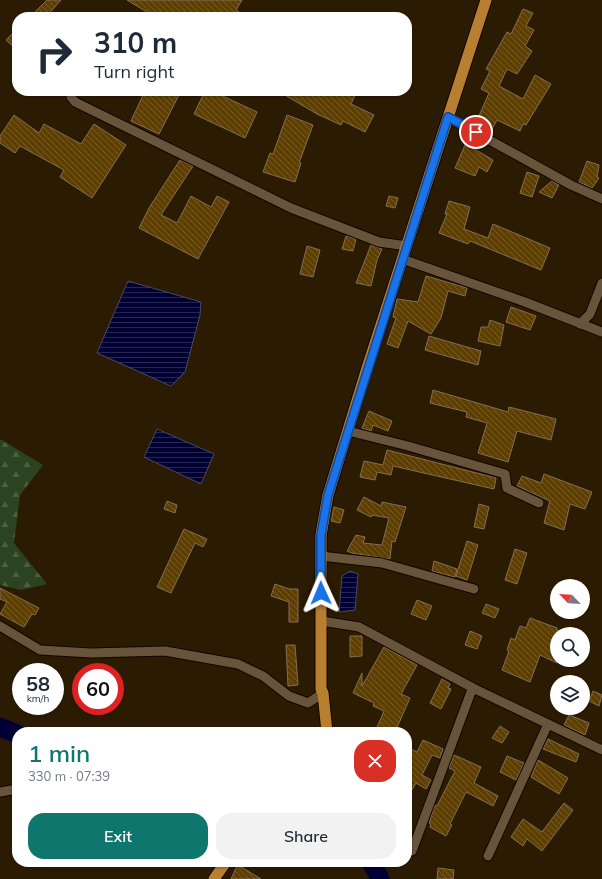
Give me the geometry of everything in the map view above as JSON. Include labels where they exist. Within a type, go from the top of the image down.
[{"type":"main road","points":[[326,727],[323,693],[321,689],[321,535],[328,495],[402,259],[486,0]]},
{"type":"main road","points":[[214,879],[222,867]]},
{"type":"street","points":[[71,96],[75,102],[284,205],[379,242],[407,246]]},
{"type":"street","points":[[448,117],[571,185],[602,199]]},
{"type":"street","points":[[402,259],[525,302],[602,332]]},
{"type":"street","points":[[580,324],[590,314],[602,283]]},
{"type":"street","points":[[348,432],[408,446],[505,474],[507,488],[539,503]]},
{"type":"street","points":[[321,556],[382,562],[474,589]]},
{"type":"street","points":[[322,621],[359,627],[475,689],[602,750]]},
{"type":"street","points":[[0,626],[40,650],[91,653],[165,651],[238,664],[263,676],[289,696],[308,704],[323,693]]},
{"type":"street","points":[[412,851],[471,692],[475,689]]},
{"type":"street","points":[[488,856],[548,724]]},
{"type":"street","points":[[0,792],[12,790]]},
{"type":"green space","points":[[0,439],[43,465],[20,495],[14,543],[47,584],[21,590],[0,585]]},
{"type":"shaded area","points":[[128,281],[201,302],[200,315],[185,372],[171,386],[97,353]]},
{"type":"shaded area","points":[[157,429],[214,454],[201,484],[144,457]]},
{"type":"shaded area","points":[[350,571],[358,574],[355,610],[339,612],[342,576]]},
{"type":"building","points":[[47,0],[61,0],[50,12],[35,12]]},
{"type":"building","points":[[127,0],[242,0],[236,10],[239,12],[147,12]]},
{"type":"building","points":[[523,9],[533,13],[526,26],[534,30],[525,46],[532,51],[517,74],[507,69],[499,86],[523,99],[535,75],[551,84],[526,125],[523,124],[520,131],[497,120],[491,131],[488,129],[487,132],[475,125],[489,93],[481,89],[490,71],[486,69],[507,32],[511,34]]},
{"type":"building","points":[[12,34],[12,45],[6,40]]},
{"type":"building","points":[[143,96],[178,96],[159,134],[131,121]]},
{"type":"building","points":[[203,96],[223,96],[257,112],[245,138],[194,114]]},
{"type":"building","points":[[286,96],[355,96],[351,104],[374,115],[365,132],[343,121],[341,125],[317,114]]},
{"type":"building","points":[[14,115],[39,133],[44,124],[81,144],[94,124],[126,145],[92,198],[60,177],[64,170],[20,146],[15,153],[0,143],[0,136]]},
{"type":"building","points":[[287,115],[313,125],[299,163],[301,163],[295,182],[263,172],[270,153],[273,154]]},
{"type":"building","points":[[469,136],[480,142],[476,150],[493,160],[487,172],[479,167],[475,176],[455,168]]},
{"type":"building","points":[[180,160],[193,166],[161,215],[177,223],[191,196],[211,207],[217,196],[229,202],[198,259],[139,228],[149,208]]},
{"type":"building","points":[[587,161],[599,165],[597,177],[599,178],[592,188],[579,182]]},
{"type":"building","points":[[527,172],[539,176],[532,197],[520,193]]},
{"type":"building","points":[[552,181],[559,185],[552,198],[539,192]]},
{"type":"building","points":[[389,196],[398,198],[395,208],[386,206]]},
{"type":"building","points":[[449,201],[470,207],[464,229],[488,238],[493,224],[550,248],[541,270],[470,241],[468,244],[439,233],[447,214],[445,214]]},
{"type":"building","points":[[346,236],[356,239],[353,251],[342,249]]},
{"type":"building","points":[[371,245],[382,249],[377,260],[371,286],[356,283]]},
{"type":"building","points":[[307,246],[320,250],[313,277],[300,274]]},
{"type":"building","points":[[426,276],[467,288],[465,296],[448,291],[441,318],[431,334],[408,321],[398,348],[387,344],[396,318],[393,317],[397,299],[418,302]]},
{"type":"building","points":[[511,307],[536,316],[530,330],[506,322]]},
{"type":"building","points":[[490,320],[504,325],[500,346],[478,341],[481,327],[488,327]]},
{"type":"building","points":[[429,336],[481,351],[478,365],[425,350]]},
{"type":"building","points":[[433,390],[508,412],[509,407],[556,419],[551,440],[517,431],[508,462],[478,453],[487,423],[466,417],[467,412],[430,403]]},
{"type":"building","points":[[369,411],[392,421],[388,431],[373,425],[371,431],[362,428]]},
{"type":"building","points":[[387,450],[496,478],[494,489],[393,466],[391,475],[377,472],[375,480],[360,477],[364,461],[383,465]]},
{"type":"building","points":[[544,474],[592,492],[585,509],[570,504],[564,530],[544,523],[550,501],[517,486],[522,476],[541,483]]},
{"type":"building","points":[[364,497],[381,506],[382,502],[406,507],[395,542],[392,541],[390,559],[347,551],[356,535],[365,537],[363,543],[382,545],[389,518],[372,515],[371,517],[357,510]]},
{"type":"building","points":[[167,501],[177,505],[175,513],[164,509]]},
{"type":"building","points":[[479,504],[489,507],[484,529],[474,527]]},
{"type":"building","points":[[334,507],[344,510],[340,523],[331,521]]},
{"type":"building","points":[[184,529],[207,539],[203,547],[195,543],[171,593],[157,587]]},
{"type":"building","points":[[467,541],[478,545],[467,580],[456,576]]},
{"type":"building","points":[[515,549],[527,553],[517,584],[505,580]]},
{"type":"building","points":[[434,561],[457,569],[455,577],[432,571]]},
{"type":"building","points":[[275,584],[289,589],[298,589],[298,622],[289,622],[289,602],[271,596]]},
{"type":"building","points":[[0,588],[39,608],[35,615],[32,614],[24,627],[0,614],[7,602],[0,599]]},
{"type":"building","points":[[417,600],[432,606],[426,620],[411,614]]},
{"type":"building","points":[[486,604],[499,609],[495,618],[482,613]]},
{"type":"building","points":[[530,618],[554,627],[550,627],[550,660],[540,655],[530,682],[502,670],[509,651],[507,650],[511,638],[515,640],[520,626],[526,628]]},
{"type":"building","points":[[470,631],[482,636],[477,649],[465,645]]},
{"type":"building","points":[[350,636],[362,636],[362,656],[350,657]]},
{"type":"building","points":[[286,645],[295,645],[298,685],[288,686]]},
{"type":"building","points":[[384,647],[417,665],[401,694],[410,698],[397,727],[377,727],[384,711],[373,706],[374,703],[353,693],[362,673],[362,686]]},
{"type":"building","points":[[442,679],[450,684],[448,688],[451,689],[441,709],[430,703]]},
{"type":"building","points":[[593,691],[602,695],[599,706],[590,702]]},
{"type":"building","points":[[569,715],[589,723],[585,735],[564,725]]},
{"type":"building","points":[[500,726],[509,732],[502,743],[492,738]]},
{"type":"building","points":[[548,739],[579,754],[576,762],[543,749]]},
{"type":"building","points":[[423,740],[443,749],[440,758],[432,755],[422,775],[431,780],[426,789],[416,783],[412,790],[412,750],[417,752]]},
{"type":"building","points":[[454,755],[481,767],[474,783],[498,796],[493,806],[466,792],[450,824],[452,825],[446,836],[430,827],[431,824],[429,823],[435,805],[437,806],[455,771],[449,768]]},
{"type":"building","points":[[507,756],[524,763],[516,780],[500,772]]},
{"type":"building","points":[[538,760],[568,778],[559,794],[531,777]]},
{"type":"building","points":[[564,803],[573,810],[542,851],[527,839],[523,846],[511,837],[523,819],[542,832]]},
{"type":"building","points":[[237,867],[240,867],[261,879],[231,879]]},
{"type":"building","points":[[438,868],[454,870],[453,879],[437,879]]},
{"type":"waterway","points":[[0,727],[12,732]]},
{"type":"waterway","points":[[374,867],[380,879]]},
{"type":"route","points":[[321,593],[321,535],[328,495],[367,368],[448,117],[476,132]]}]
